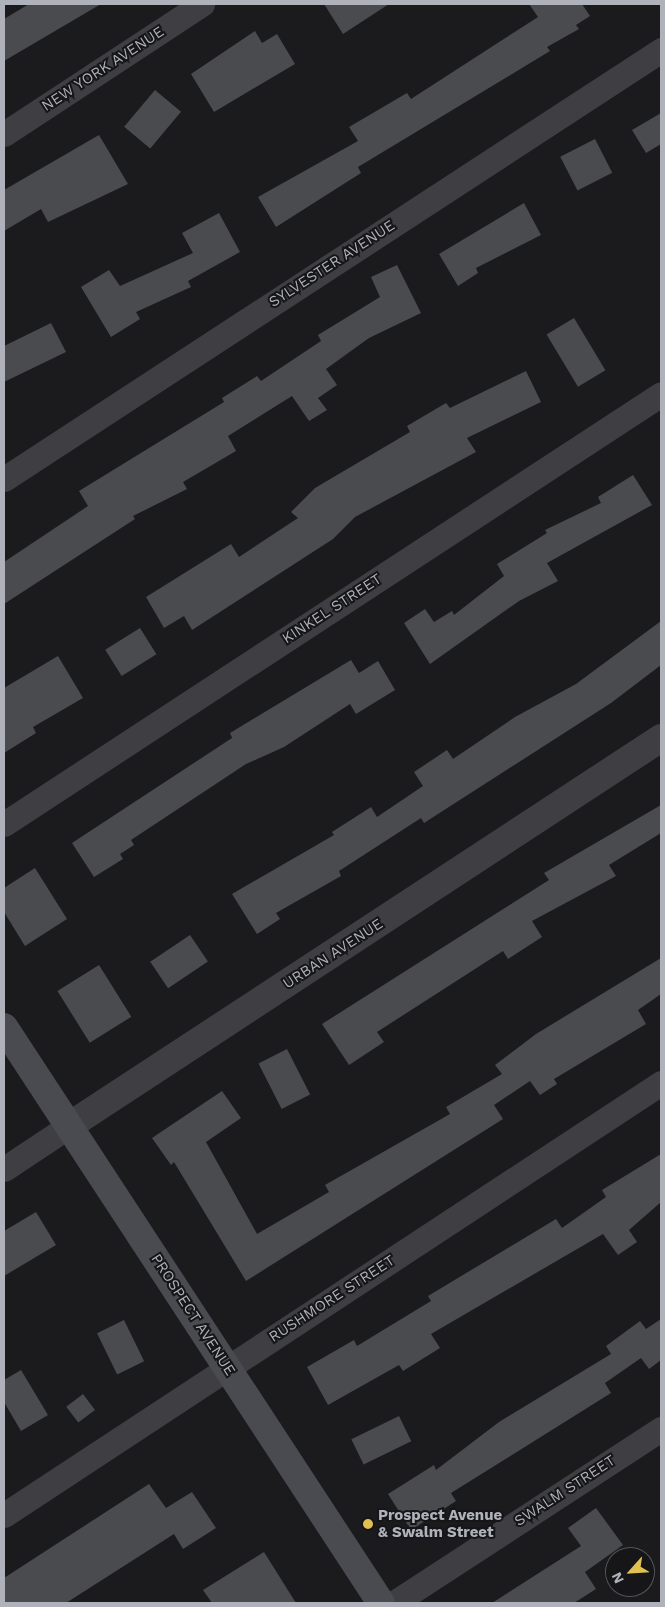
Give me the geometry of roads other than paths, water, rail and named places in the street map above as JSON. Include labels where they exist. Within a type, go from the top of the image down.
[{"type":"main road","name":"PROSPECT AVENUE","points":[[4,1026],[381,1603]]},
{"type":"street","name":"NEW YORK AVENUE","points":[[4,134],[202,4]]},
{"type":"street","name":"SYLVESTER AVENUE","points":[[4,479],[661,50]]},
{"type":"street","name":"KINKEL STREET","points":[[4,824],[661,394]]},
{"type":"street","name":"URBAN AVENUE","points":[[4,1169],[661,738]]},
{"type":"street","name":"RUSHMORE STREET","points":[[4,1515],[661,1083]]},
{"type":"street","name":"SWALM STREET","points":[[394,1603],[661,1429]]},
{"type":"place","name":"Prospect Avenue & Swalm Street","points":[[368,1524]]}]
